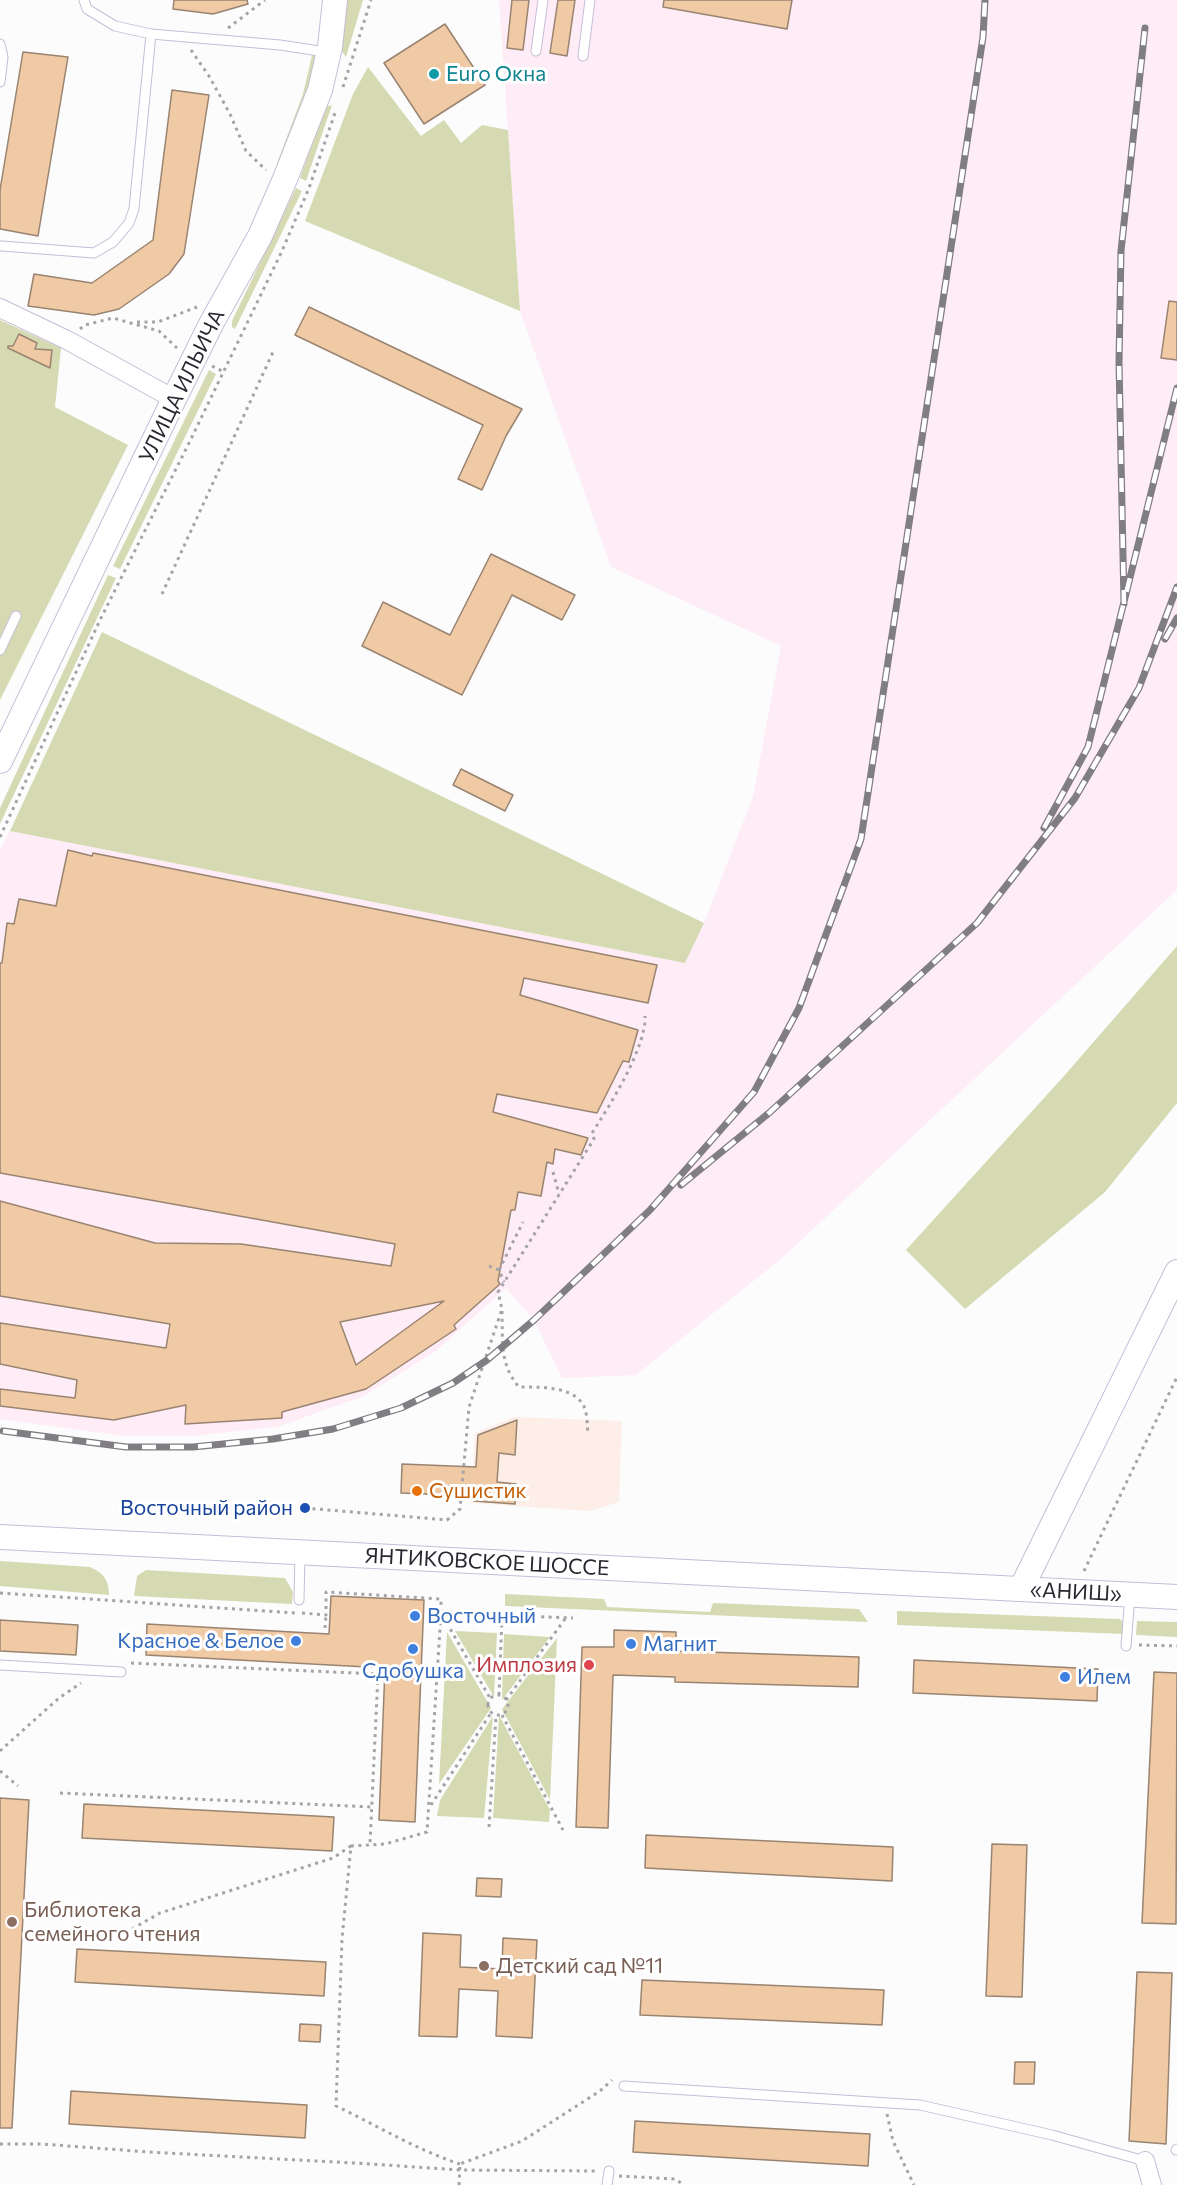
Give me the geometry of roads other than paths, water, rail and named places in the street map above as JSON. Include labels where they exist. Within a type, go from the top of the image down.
[{"type":"street","name":"УЛИЦА ИЛЬИЧА","points":[[0,761],[174,399],[260,236],[277,198],[310,120],[320,90],[328,52],[334,0]]},
{"type":"street","points":[[0,308],[67,340],[174,399]]},
{"type":"street","points":[[1021,1589],[1177,1272]]},
{"type":"street","name":"ЯНТИКОВСКОЕ ШОССЕ","points":[[0,1537],[975,1587]]},
{"type":"street","name":"«АНИШ»","points":[[975,1587],[1177,1597]]},
{"type":"street","points":[[1144,2161],[1152,2185]]},
{"type":"lane","points":[[84,0],[87,9],[115,26],[151,34],[280,45],[328,52]]},
{"type":"lane","points":[[536,51],[543,0]]},
{"type":"lane","points":[[583,56],[590,0]]},
{"type":"lane","points":[[0,256],[1,245],[94,254],[113,242],[129,223],[134,209],[151,34]]},
{"type":"lane","points":[[0,44],[3,57],[0,82]]},
{"type":"lane","points":[[0,650],[16,616]]},
{"type":"lane","points":[[299,1600],[300,1552]]},
{"type":"lane","points":[[1126,1646],[1130,1595]]},
{"type":"lane","points":[[0,1665],[100,1671],[121,1667]]},
{"type":"lane","points":[[624,2086],[920,2105],[1052,2135],[1144,2161]]},
{"type":"lane","points":[[607,2185],[609,2171]]},
{"type":"railway","points":[[3,1431],[126,1447],[193,1447],[273,1439],[333,1429],[401,1408],[453,1383],[487,1360],[534,1320],[650,1210],[754,1092],[799,1008],[861,839],[983,37],[985,0]]},
{"type":"railway","points":[[1124,604],[1119,362],[1121,251],[1145,28]]},
{"type":"railway","points":[[1044,828],[1088,747],[1177,388]]},
{"type":"railway","points":[[681,1185],[769,1113],[977,923],[1075,798],[1139,688],[1177,587]]},
{"type":"railway","points":[[1165,639],[1177,618]]},
{"type":"place","name":"Euro Окна","points":[[434,74]]},
{"type":"place","name":"Сушистик","points":[[417,1491]]},
{"type":"place","name":"Восточный район","points":[[305,1508]]},
{"type":"place","name":"Восточный","points":[[415,1616]]},
{"type":"place","name":"Красное & Белое","points":[[296,1641]]},
{"type":"place","name":"Магнит","points":[[631,1644]]},
{"type":"place","name":"Сдобушка","points":[[413,1649]]},
{"type":"place","name":"Имплозия","points":[[589,1665]]},
{"type":"place","name":"Илем","points":[[1065,1677]]},
{"type":"place","name":"Библиотека семейного чтения","points":[[12,1922]]},
{"type":"place","name":"Детский сад №11","points":[[484,1966]]}]
